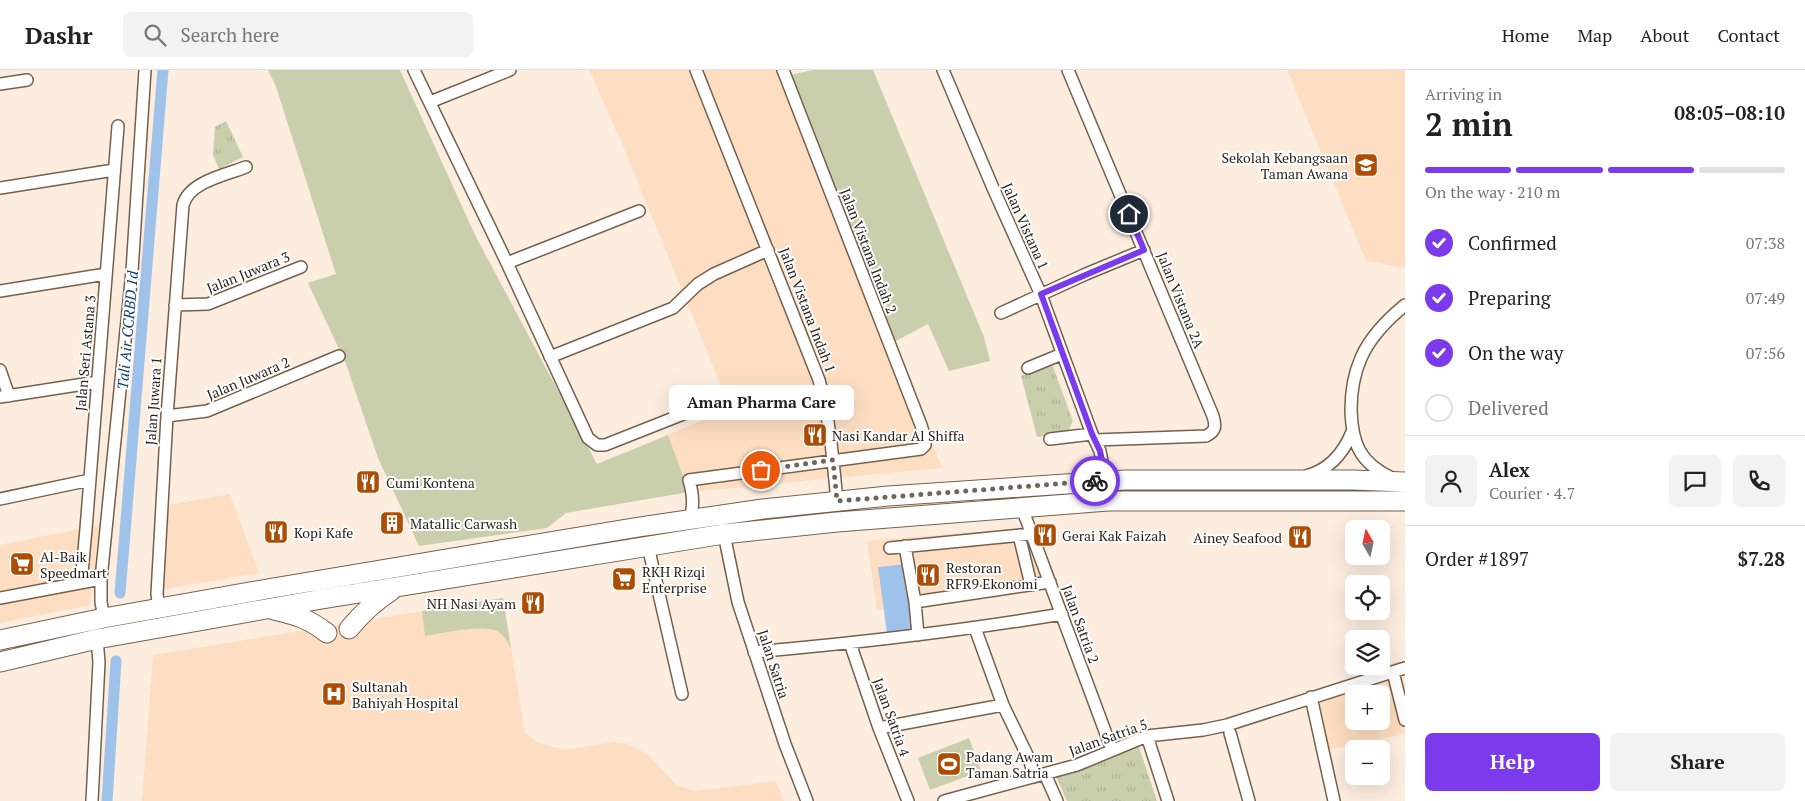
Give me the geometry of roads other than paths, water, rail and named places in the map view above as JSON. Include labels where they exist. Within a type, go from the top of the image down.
[{"type":"highway","points":[[0,640],[104,618],[319,580],[690,520],[837,501],[1106,481],[1285,479],[1403,481]]},
{"type":"highway","points":[[0,662],[97,639],[343,595],[724,534],[837,522],[1132,500],[1405,501]]},
{"type":"highway","points":[[340,577],[343,595]]},
{"type":"highway","points":[[319,580],[322,599]]},
{"type":"highway","points":[[349,629],[375,601],[398,586]]},
{"type":"highway","points":[[266,609],[297,615],[312,622],[327,633]]},
{"type":"street","points":[[104,618],[101,602],[101,579],[132,271],[145,70]]},
{"type":"street","points":[[414,70],[507,263],[588,438],[597,445],[605,445],[719,400]]},
{"type":"street","points":[[430,102],[510,70]]},
{"type":"street","name":"Jalan Vistana Indah 1","points":[[696,70],[819,380],[824,398],[837,501]]},
{"type":"street","name":"Jalan Vistana Indah 2","points":[[783,70],[921,425],[925,443],[921,449],[833,460]]},
{"type":"street","name":"Jalan Vistana 1","points":[[942,70],[1041,294],[1100,451],[1106,481]]},
{"type":"street","name":"Jalan Vistana 2A","points":[[1068,70],[1213,416],[1215,427],[1206,436],[1094,437]]},
{"type":"street","points":[[0,84],[27,80]]},
{"type":"street","name":"Jalan Seri Astana 3","points":[[80,583],[118,126]]},
{"type":"street","name":"Jalan Juwara 1","points":[[159,608],[157,575],[181,213],[185,198],[191,190],[208,181],[246,167]]},
{"type":"street","points":[[0,188],[114,170]]},
{"type":"street","points":[[507,263],[639,211]]},
{"type":"street","points":[[550,357],[673,308],[692,289],[714,274],[768,250]]},
{"type":"street","points":[[1001,313],[1144,250]]},
{"type":"street","name":"Jalan Juwara 3","points":[[175,305],[213,303],[302,267]]},
{"type":"street","points":[[0,291],[106,274]]},
{"type":"street","points":[[1403,481],[1384,474],[1370,463],[1359,449],[1352,432],[1351,398],[1354,379],[1361,357],[1376,334],[1405,305]]},
{"type":"street","points":[[1028,368],[1062,354]]},
{"type":"street","name":"Jalan Juwara 2","points":[[167,416],[207,411],[339,356]]},
{"type":"street","points":[[0,370],[4,396],[97,382]]},
{"type":"street","points":[[1285,479],[1312,474],[1330,465],[1343,450],[1352,432]]},
{"type":"street","points":[[1050,439],[1094,437]]},
{"type":"street","points":[[690,520],[694,505],[690,480],[833,460]]},
{"type":"street","points":[[0,499],[90,480]]},
{"type":"street","name":"Jalan Satria 2","points":[[1022,508],[1112,750]]},
{"type":"street","name":"Jalan Satria","points":[[724,534],[738,602],[785,744],[807,801]]},
{"type":"street","points":[[890,548],[1032,534]]},
{"type":"street","points":[[1019,535],[1031,585]]},
{"type":"street","points":[[648,546],[682,694]]},
{"type":"street","points":[[905,546],[915,602],[918,635]]},
{"type":"street","points":[[0,598],[101,579]]},
{"type":"street","points":[[915,602],[1050,582]]},
{"type":"street","points":[[754,652],[975,628],[1062,614]]},
{"type":"street","points":[[975,628],[1003,705],[1030,762],[1057,801]]},
{"type":"street","points":[[92,801],[99,662],[97,639]]},
{"type":"street","name":"Jalan Satria 4","points":[[850,643],[879,728],[908,801]]},
{"type":"street","name":"Jalan Satria 5","points":[[944,801],[1077,765],[1147,736],[1203,730],[1227,725],[1405,668]]},
{"type":"street","points":[[1393,672],[1405,720]]},
{"type":"street","points":[[1311,697],[1334,801]]},
{"type":"street","points":[[879,728],[1003,705]]},
{"type":"street","points":[[1230,733],[1249,801]]},
{"type":"street","points":[[1147,736],[1168,801]]},
{"type":"water","points":[[906,564],[914,629],[887,633],[878,567]]},
{"type":"waterway","name":"Tali Air CCRBD 1d","points":[[120,593],[163,70]]},
{"type":"waterway","name":"Tali Air CCRBD 1d","points":[[107,801],[116,661]]},
{"type":"place","name":"Sekolah Kebangsaan Taman Awana","points":[[1366,165]]},
{"type":"place","name":"Nasi Kandar Al Shiffa","points":[[815,435]]},
{"type":"place","name":"Aman Pharma Care","points":[[761,470]]},
{"type":"place","name":"Cumi Kontena","points":[[368,482]]},
{"type":"place","name":"Matallic Carwash","points":[[392,523]]},
{"type":"place","name":"Kopi Kafe","points":[[276,532]]},
{"type":"place","name":"Gerai Kak Faizah","points":[[1045,535]]},
{"type":"place","name":"Ainey Seafood","points":[[1300,537]]},
{"type":"place","name":"Al-Baik Speedmart","points":[[22,564]]},
{"type":"place","name":"Restoran RFR9 Ekonomi","points":[[928,575]]},
{"type":"place","name":"RKH Rizqi Enterprise","points":[[624,579]]},
{"type":"place","name":"NH Nasi Ayam","points":[[533,603]]},
{"type":"place","name":"Sultanah Bahiyah Hospital","points":[[334,694]]},
{"type":"place","name":"Padang Awam Taman Satria","points":[[949,764]]}]
